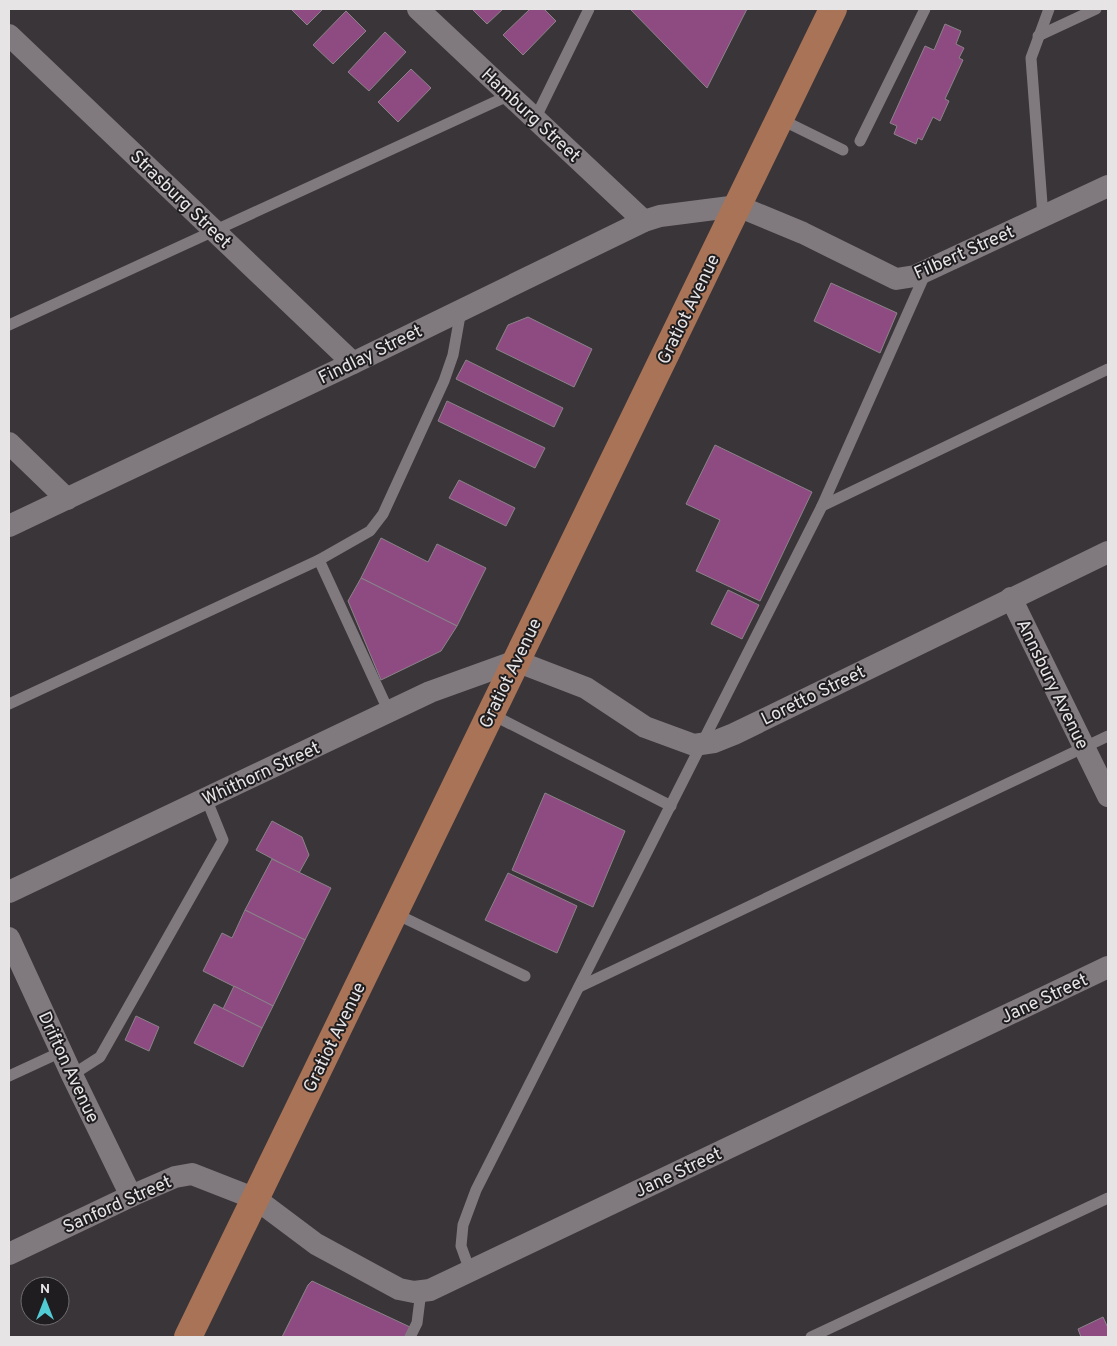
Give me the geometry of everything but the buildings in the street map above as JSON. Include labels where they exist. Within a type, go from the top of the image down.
[{"type":"main road","name":"Gratiot Avenue","points":[[188,1337],[833,9]]},
{"type":"street","name":"Hamburg Street","points":[[418,9],[644,221]]},
{"type":"street","name":"Strasburg Street","points":[[9,35],[353,363]]},
{"type":"street","name":"Filbert Street","points":[[738,206],[804,233],[896,279],[915,276],[1108,186]]},
{"type":"street","name":"Findlay Street","points":[[9,526],[353,363],[644,221],[660,216],[738,206]]},
{"type":"street","points":[[9,443],[67,499]]},
{"type":"street","name":"Loretto Street","points":[[516,661],[586,688],[645,727],[694,744],[714,742],[1108,552]]},
{"type":"street","name":"Annsbury Avenue","points":[[1011,598],[1108,796]]},
{"type":"street","name":"Whithorn Street","points":[[9,892],[430,692],[516,661]]},
{"type":"street","name":"Drifton Avenue","points":[[9,938],[72,1075],[131,1196]]},
{"type":"street","name":"Jane Street","points":[[256,1199],[316,1244],[400,1289],[414,1292],[430,1290],[1108,967]]},
{"type":"street","name":"Sanford Street","points":[[9,1254],[175,1177],[192,1174],[256,1199]]},
{"type":"lane","points":[[535,119],[589,9]]},
{"type":"lane","points":[[860,141],[925,9]]},
{"type":"lane","points":[[1043,216],[1031,58],[1049,9]]},
{"type":"lane","points":[[1038,36],[1096,9]]},
{"type":"lane","points":[[9,325],[510,95]]},
{"type":"lane","points":[[780,119],[843,150]]},
{"type":"lane","points":[[470,1271],[461,1246],[462,1225],[476,1190],[822,506],[927,270]]},
{"type":"lane","points":[[9,704],[318,560],[352,543],[370,530],[383,514],[444,381],[453,355],[461,310]]},
{"type":"lane","points":[[822,506],[1108,369]]},
{"type":"lane","points":[[318,560],[389,712]]},
{"type":"lane","points":[[490,714],[670,806]]},
{"type":"lane","points":[[579,987],[1108,736]]},
{"type":"lane","points":[[72,1075],[100,1057],[223,840],[206,798]]},
{"type":"lane","points":[[394,913],[525,976]]},
{"type":"lane","points":[[9,1076],[62,1052]]},
{"type":"lane","points":[[811,1337],[1108,1198]]},
{"type":"lane","points":[[410,1337],[417,1323],[421,1291]]}]
